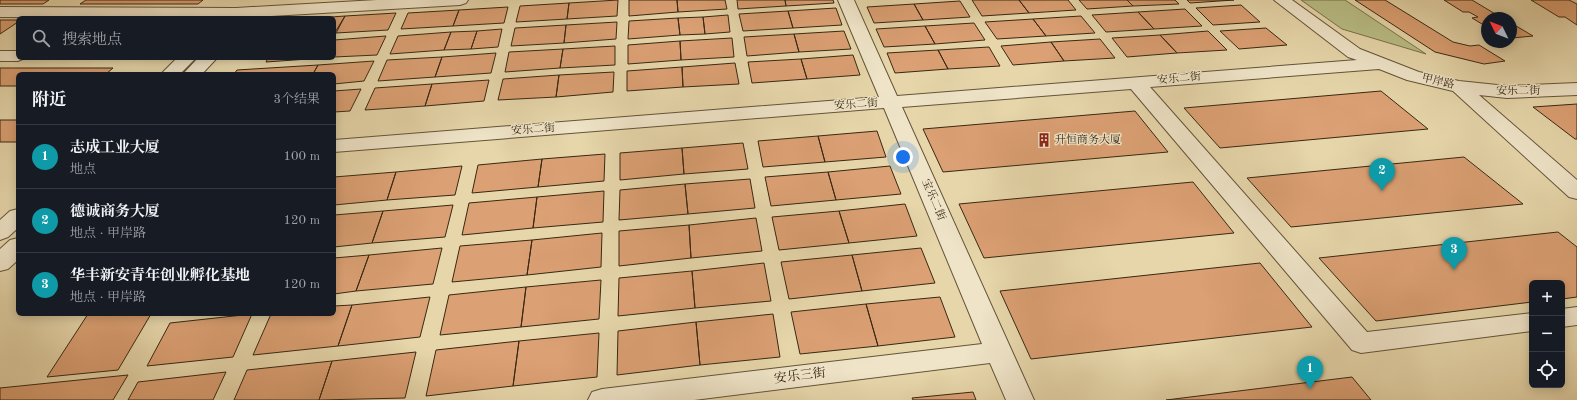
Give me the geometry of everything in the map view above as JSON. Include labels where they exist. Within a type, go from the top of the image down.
[{"type":"street","points":[[202,15],[218,0]]},
{"type":"street","points":[[244,12],[267,0]]},
{"type":"street","points":[[0,12],[202,15],[460,0]]},
{"type":"street","name":"宝乐二街","points":[[846,0],[1020,400]]},
{"type":"street","name":"甲岸路","points":[[1282,0],[1354,53],[1377,64],[1414,76],[1459,87],[1577,192]]},
{"type":"street","points":[[0,56],[16,56]]},
{"type":"street","points":[[172,72],[186,60]]},
{"type":"street","points":[[194,72],[206,60]]},
{"type":"street","name":"安乐二街","points":[[336,146],[1377,64]]},
{"type":"street","points":[[1136,83],[1360,343],[1529,322]]},
{"type":"street","name":"安乐二街","points":[[1459,87],[1507,92],[1577,89]]},
{"type":"street","points":[[0,232],[16,218]]},
{"type":"street","points":[[0,263],[16,248]]},
{"type":"street","points":[[1565,318],[1577,316]]},
{"type":"street","name":"安乐三街","points":[[605,400],[999,352]]},
{"type":"green space","points":[[1301,0],[1345,0],[1426,54],[1342,29]]},
{"type":"building","points":[[0,0],[49,0],[43,4],[0,4]]},
{"type":"building","points":[[86,0],[203,0],[198,4],[80,4]]},
{"type":"building","points":[[618,0],[617,16],[567,19],[569,3]]},
{"type":"building","points":[[629,0],[677,0],[678,12],[629,16]]},
{"type":"building","points":[[677,0],[725,0],[727,9],[678,12]]},
{"type":"building","points":[[737,0],[785,0],[786,6],[738,9]]},
{"type":"building","points":[[785,0],[833,0],[834,3],[786,6]]},
{"type":"building","points":[[972,0],[1019,0],[1029,13],[982,16]]},
{"type":"building","points":[[1019,0],[1068,0],[1076,10],[1029,13]]},
{"type":"building","points":[[1079,0],[1127,0],[1133,6],[1087,9]]},
{"type":"building","points":[[1127,0],[1175,0],[1179,4],[1133,6]]},
{"type":"building","points":[[1187,0],[1234,0],[1190,3]]},
{"type":"building","points":[[1355,0],[1385,0],[1453,42],[1470,46],[1479,45],[1481,48],[1484,48],[1505,61],[1484,64],[1435,52]]},
{"type":"building","points":[[1444,0],[1472,0],[1492,12],[1481,12],[1481,23],[1472,18],[1478,17],[1469,12],[1463,12]]},
{"type":"building","points":[[1531,0],[1569,0],[1577,4],[1577,25],[1565,17],[1559,17]]},
{"type":"building","points":[[960,1],[970,17],[923,20],[914,4]]},
{"type":"building","points":[[569,3],[567,19],[516,22],[520,6]]},
{"type":"building","points":[[914,4],[923,20],[874,23],[867,7]]},
{"type":"building","points":[[1241,5],[1260,22],[1213,25],[1196,8]]},
{"type":"building","points":[[508,7],[504,23],[453,26],[459,10]]},
{"type":"building","points":[[836,8],[842,25],[793,28],[788,11]]},
{"type":"building","points":[[1185,9],[1202,26],[1154,29],[1138,12]]},
{"type":"building","points":[[459,10],[453,26],[401,29],[408,13]]},
{"type":"building","points":[[788,11],[793,28],[743,31],[739,14]]},
{"type":"building","points":[[1138,12],[1154,29],[1106,32],[1092,15]]},
{"type":"building","points":[[396,13],[388,30],[336,33],[345,16]]},
{"type":"building","points":[[728,15],[730,32],[705,34],[703,17]]},
{"type":"building","points":[[345,16],[336,31],[336,17]]},
{"type":"building","points":[[1081,16],[1095,33],[1046,36],[1033,19]]},
{"type":"building","points":[[703,17],[705,34],[680,35],[678,18]]},
{"type":"building","points":[[678,18],[680,35],[628,39],[629,21]]},
{"type":"building","points":[[1033,19],[1046,36],[997,39],[985,22]]},
{"type":"building","points":[[0,20],[16,20],[16,23],[0,34]]},
{"type":"building","points":[[617,22],[616,39],[564,43],[566,25]]},
{"type":"building","points":[[974,23],[985,40],[935,44],[925,26]]},
{"type":"building","points":[[566,25],[564,43],[511,46],[515,28]]},
{"type":"building","points":[[925,26],[935,44],[884,47],[876,29]]},
{"type":"building","points":[[1517,27],[1533,36],[1517,38]]},
{"type":"building","points":[[1266,28],[1287,45],[1239,49],[1220,31]]},
{"type":"building","points":[[502,29],[498,47],[471,49],[477,31]]},
{"type":"building","points":[[477,31],[471,49],[444,50],[451,32]]},
{"type":"building","points":[[844,31],[851,49],[799,52],[794,34]]},
{"type":"building","points":[[1208,31],[1227,50],[1177,53],[1160,35]]},
{"type":"building","points":[[451,32],[444,50],[390,54],[398,36]]},
{"type":"building","points":[[794,34],[799,52],[747,56],[744,37]]},
{"type":"building","points":[[1160,35],[1177,53],[1127,57],[1112,38]]},
{"type":"building","points":[[386,36],[377,55],[336,57],[336,40]]},
{"type":"building","points":[[732,38],[734,57],[681,60],[680,41]]},
{"type":"building","points":[[1100,39],[1115,58],[1064,61],[1051,42]]},
{"type":"building","points":[[680,41],[681,60],[628,64],[628,45]]},
{"type":"building","points":[[1051,42],[1064,61],[1013,65],[1001,46]]},
{"type":"building","points":[[615,46],[615,65],[560,68],[563,49]]},
{"type":"building","points":[[989,47],[1000,66],[948,69],[938,50]]},
{"type":"building","points":[[563,49],[560,68],[505,72],[509,52]]},
{"type":"building","points":[[938,50],[948,69],[895,73],[887,53]]},
{"type":"building","points":[[496,53],[491,73],[435,77],[442,57]]},
{"type":"building","points":[[853,55],[860,75],[807,79],[801,59]]},
{"type":"building","points":[[442,57],[435,77],[378,81],[387,60]]},
{"type":"building","points":[[801,59],[807,79],[752,83],[748,62]]},
{"type":"building","points":[[267,60],[294,60],[266,62]]},
{"type":"building","points":[[374,61],[364,81],[336,84],[336,72],[314,72],[318,65]]},
{"type":"building","points":[[735,63],[739,84],[683,87],[682,67]]},
{"type":"building","points":[[318,65],[314,72],[236,72],[237,70]]},
{"type":"building","points":[[682,67],[683,87],[627,91],[627,71]]},
{"type":"building","points":[[0,68],[113,68],[108,72],[16,72],[16,86],[0,86]]},
{"type":"building","points":[[614,72],[613,92],[556,97],[559,75]]},
{"type":"building","points":[[559,75],[556,97],[498,100],[503,79]]},
{"type":"building","points":[[489,80],[484,101],[425,106],[432,84]]},
{"type":"building","points":[[432,84],[425,106],[365,110],[375,88]]},
{"type":"building","points":[[361,89],[350,111],[336,112],[336,91]]},
{"type":"building","points":[[1381,91],[1428,129],[1220,148],[1184,108]]},
{"type":"building","points":[[1577,104],[1577,139],[1533,107]]},
{"type":"building","name":"升恒商务大厦","points":[[1135,111],[1168,152],[943,172],[923,129]]},
{"type":"building","points":[[0,120],[16,120],[16,142],[0,142]]},
{"type":"building","points":[[877,131],[886,157],[825,162],[818,136]]},
{"type":"building","points":[[818,136],[825,162],[763,167],[758,141]]},
{"type":"building","points":[[743,143],[748,169],[684,174],[682,148]]},
{"type":"building","points":[[682,148],[684,174],[620,180],[620,153]]},
{"type":"building","points":[[605,154],[604,181],[538,187],[542,159]]},
{"type":"building","points":[[1464,157],[1523,204],[1291,227],[1247,178]]},
{"type":"building","points":[[542,159],[538,187],[472,193],[478,165]]},
{"type":"building","points":[[462,166],[455,195],[387,200],[396,172]]},
{"type":"building","points":[[890,166],[901,194],[836,200],[828,172]]},
{"type":"building","points":[[396,172],[387,200],[336,205],[336,177]]},
{"type":"building","points":[[828,172],[836,200],[771,206],[765,177]]},
{"type":"building","points":[[750,179],[755,208],[688,214],[685,184]]},
{"type":"building","points":[[1193,182],[1234,233],[984,258],[959,204]]},
{"type":"building","points":[[685,184],[688,214],[619,220],[620,190]]},
{"type":"building","points":[[604,191],[603,222],[533,228],[537,197]]},
{"type":"building","points":[[537,197],[533,228],[462,235],[469,203]]},
{"type":"building","points":[[905,204],[917,236],[849,243],[839,211]]},
{"type":"building","points":[[453,205],[445,237],[372,243],[383,211]]},
{"type":"building","points":[[383,211],[372,243],[336,247],[336,215]]},
{"type":"building","points":[[839,211],[849,243],[779,250],[772,217]]},
{"type":"building","points":[[756,218],[762,251],[691,258],[689,225]]},
{"type":"building","points":[[689,225],[691,258],[619,266],[619,231]]},
{"type":"building","points":[[1558,232],[1577,247],[1577,297],[1565,299],[1565,280],[1529,280],[1529,302],[1376,321],[1319,258]]},
{"type":"building","points":[[602,233],[601,267],[527,275],[532,240]]},
{"type":"building","points":[[532,240],[527,275],[452,282],[460,246]]},
{"type":"building","points":[[442,248],[433,284],[356,291],[369,255]]},
{"type":"building","points":[[921,248],[935,283],[862,291],[852,255]]},
{"type":"building","points":[[369,255],[356,291],[336,294],[336,258]]},
{"type":"building","points":[[852,255],[862,291],[789,299],[781,262]]},
{"type":"building","points":[[764,263],[771,301],[695,308],[692,271]]},
{"type":"building","points":[[1260,263],[1312,327],[1031,359],[1000,291]]},
{"type":"building","points":[[692,271],[695,308],[618,316],[619,278]]},
{"type":"building","points":[[601,280],[599,319],[521,327],[526,287]]},
{"type":"building","points":[[526,287],[521,327],[440,335],[449,295]]},
{"type":"building","points":[[430,297],[420,337],[338,346],[352,305]]},
{"type":"building","points":[[940,297],[955,337],[878,346],[866,304]]},
{"type":"building","points":[[866,304],[878,346],[800,354],[791,312]]},
{"type":"building","points":[[352,305],[338,346],[253,355],[270,316],[336,316],[336,306]]},
{"type":"building","points":[[773,314],[780,357],[700,365],[696,322]]},
{"type":"building","points":[[87,316],[150,316],[118,370],[47,377]]},
{"type":"building","points":[[234,316],[251,316],[233,357],[147,366],[170,323]]},
{"type":"building","points":[[696,322],[700,365],[617,375],[618,331]]},
{"type":"building","points":[[599,333],[597,377],[513,386],[519,341]]},
{"type":"building","points":[[519,341],[513,386],[426,396],[436,350]]},
{"type":"building","points":[[416,352],[405,398],[319,400],[332,361]]},
{"type":"building","points":[[332,361],[319,400],[234,400],[247,370]]},
{"type":"building","points":[[226,372],[213,400],[128,400],[138,382]]},
{"type":"building","points":[[128,375],[113,400],[0,400],[0,388]]},
{"type":"building","points":[[1352,377],[1371,400],[1166,400]]},
{"type":"building","points":[[973,392],[976,400],[913,400],[912,398]]},
{"type":"place","name":"升恒商务大厦","points":[[1044,140]]},
{"type":"place","name":"德诚商务大厦","points":[[1382,191]]},
{"type":"place","name":"华丰新安青年创业孵化基地","points":[[1454,270]]},
{"type":"place","name":"志成工业大厦","points":[[1310,389]]}]
